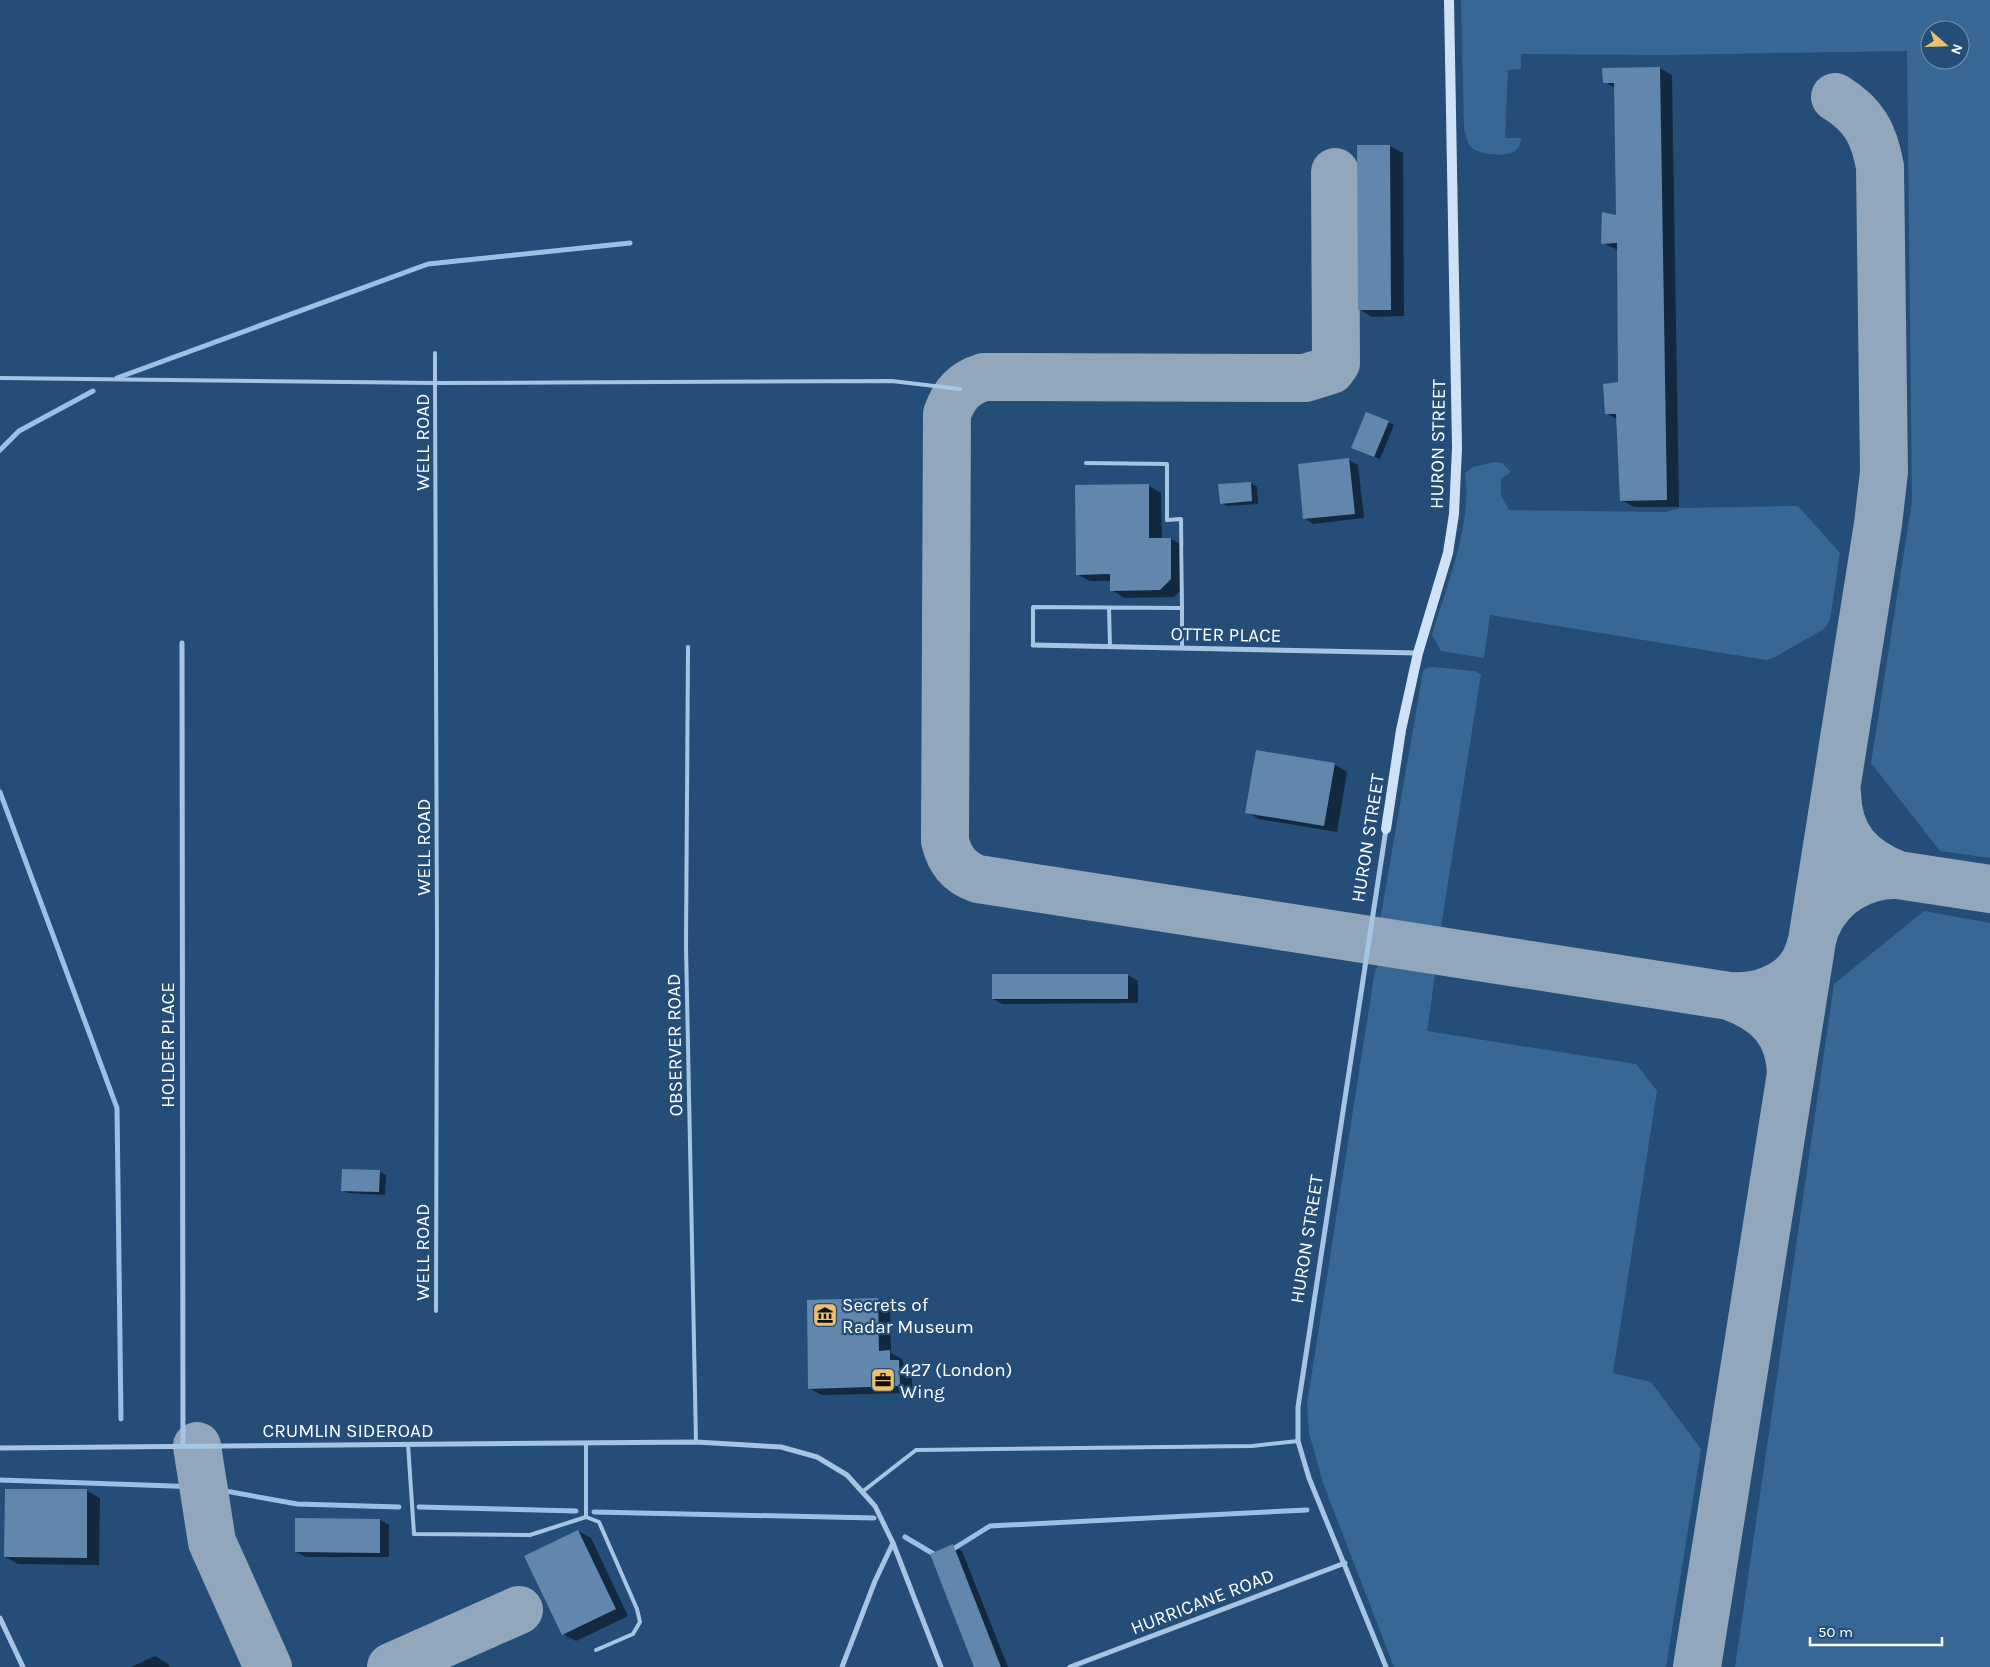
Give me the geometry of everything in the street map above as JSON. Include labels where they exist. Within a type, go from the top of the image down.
[{"type":"street","name":"HURON STREET","points":[[1386,1667],[1309,1478],[1298,1441],[1298,1407],[1401,730],[1418,652],[1448,553],[1454,514],[1457,448],[1449,0]]},
{"type":"street","name":"HOLDER PLACE","points":[[182,643],[183,1446]]},
{"type":"street","name":"OTTER PLACE","points":[[1033,645],[1418,652]]},
{"type":"street","name":"CRUMLIN SIDEROAD","points":[[0,1448],[696,1442],[782,1447],[817,1457],[848,1475],[875,1506],[893,1543],[941,1667]]},
{"type":"street","points":[[842,1667],[875,1581],[893,1543]]},
{"type":"street","name":"HURRICANE ROAD","points":[[1070,1667],[1344,1563]]},
{"type":"street","points":[[0,1618],[23,1667]]},
{"type":"lane","points":[[435,353],[436,904]]},
{"type":"lane","points":[[0,378],[435,383],[892,381],[960,389]]},
{"type":"lane","name":"WELL ROAD","points":[[435,383],[436,1311]]},
{"type":"lane","points":[[1086,463],[1167,464],[1167,520],[1181,519],[1182,648]]},
{"type":"lane","points":[[1033,645],[1033,607],[1182,608]]},
{"type":"lane","points":[[1110,608],[1110,647]]},
{"type":"lane","name":"OBSERVER ROAD","points":[[688,647],[686,946],[696,1442]]},
{"type":"lane","points":[[862,1492],[916,1450],[1252,1446],[1298,1441]]},
{"type":"lane","points":[[586,1443],[586,1518]]},
{"type":"lane","points":[[408,1444],[414,1534],[530,1535],[586,1518],[600,1522],[638,1609],[640,1622],[633,1634],[596,1650]]},
{"type":"shaded area","points":[[1461,0],[1990,0],[1990,858],[1940,851],[1871,763],[1912,501],[1907,51],[1663,55],[1521,54],[1521,69],[1508,70],[1505,138],[1521,138],[1518,148],[1507,154],[1486,154],[1475,150],[1468,141],[1464,129]]},
{"type":"shaded area","points":[[1494,462],[1502,463],[1511,472],[1501,479],[1501,495],[1509,510],[1665,512],[1680,508],[1798,506],[1840,553],[1830,620],[1824,629],[1773,658],[1766,660],[1490,615],[1484,658],[1441,651],[1432,635],[1451,576],[1462,533],[1466,492],[1465,473],[1473,467]]},
{"type":"shaded area","points":[[1433,667],[1474,671],[1481,674],[1441,927],[1434,930],[1380,921],[1423,671]]},
{"type":"shaded area","points":[[1924,911],[1990,923],[1990,1667],[1735,1667],[1834,984]]},
{"type":"shaded area","points":[[1382,962],[1422,968],[1435,975],[1427,1031],[1636,1064],[1657,1091],[1613,1373],[1651,1382],[1701,1449],[1666,1667],[1394,1667],[1323,1483],[1309,1433],[1307,1404],[1375,970]]},
{"type":"building","points":[[1660,67],[1667,500],[1620,501],[1616,414],[1605,414],[1603,384],[1618,382],[1617,243],[1601,244],[1602,212],[1616,215],[1614,83],[1603,83],[1602,68]]},
{"type":"building","points":[[1357,145],[1390,145],[1391,310],[1358,310]]},
{"type":"building","points":[[1366,412],[1389,421],[1374,457],[1351,448]]},
{"type":"building","points":[[1349,458],[1355,514],[1303,519],[1298,464]]},
{"type":"building","points":[[1251,482],[1252,501],[1220,504],[1218,484]]},
{"type":"building","points":[[1149,484],[1149,538],[1171,538],[1171,579],[1160,590],[1110,591],[1110,574],[1076,575],[1075,485]]},
{"type":"building","points":[[1256,750],[1335,763],[1324,826],[1245,813]]},
{"type":"building","points":[[992,974],[1128,974],[1128,999],[992,999]]},
{"type":"building","points":[[342,1169],[380,1170],[379,1192],[341,1191]]},
{"type":"building","points":[[878,1298],[879,1351],[890,1350],[890,1360],[899,1360],[900,1386],[808,1389],[807,1300]]},
{"type":"building","points":[[5,1489],[87,1489],[87,1558],[4,1557]]},
{"type":"building","points":[[295,1518],[380,1519],[380,1553],[295,1552]]},
{"type":"building","points":[[578,1530],[616,1609],[562,1635],[524,1556]]},
{"type":"building","points":[[953,1544],[1001,1667],[974,1667],[930,1554]]},
{"type":"waterway","points":[[117,378],[428,264],[630,243]]},
{"type":"waterway","points":[[0,450],[19,431],[93,391]]},
{"type":"waterway","points":[[0,792],[117,1108],[121,1419]]},
{"type":"waterway","points":[[0,1480],[201,1487]]},
{"type":"waterway","points":[[209,1488],[297,1504],[399,1507]]},
{"type":"waterway","points":[[419,1507],[576,1511]]},
{"type":"waterway","points":[[950,1551],[990,1526],[1307,1510]]},
{"type":"waterway","points":[[594,1512],[874,1518]]},
{"type":"waterway","points":[[905,1537],[937,1556]]},
{"type":"taxiway","points":[[1697,1667],[1878,524],[1884,472],[1880,167],[1875,144],[1866,126],[1853,111],[1835,97]]},
{"type":"taxiway","points":[[1335,172],[1336,363],[1331,370],[1305,378],[984,377],[965,386],[953,401],[947,414],[945,841],[950,854],[956,865],[978,879],[1729,996]]},
{"type":"taxiway","points":[[1791,1074],[1790,1059],[1786,1046],[1774,1024],[1755,1008],[1729,996],[1759,994],[1787,981],[1801,967],[1822,915],[1839,896],[1860,882],[1872,878],[1898,875],[1872,862],[1853,844],[1841,822],[1837,793]]},
{"type":"taxiway","points":[[1898,875],[1990,889]]},
{"type":"taxiway","points":[[197,1446],[212,1542],[268,1667]]},
{"type":"taxiway","points":[[391,1667],[519,1610]]},
{"type":"place","name":"Secrets of Radar Museum","points":[[825,1315]]},
{"type":"place","name":"427 (London) Wing","points":[[883,1380]]}]
